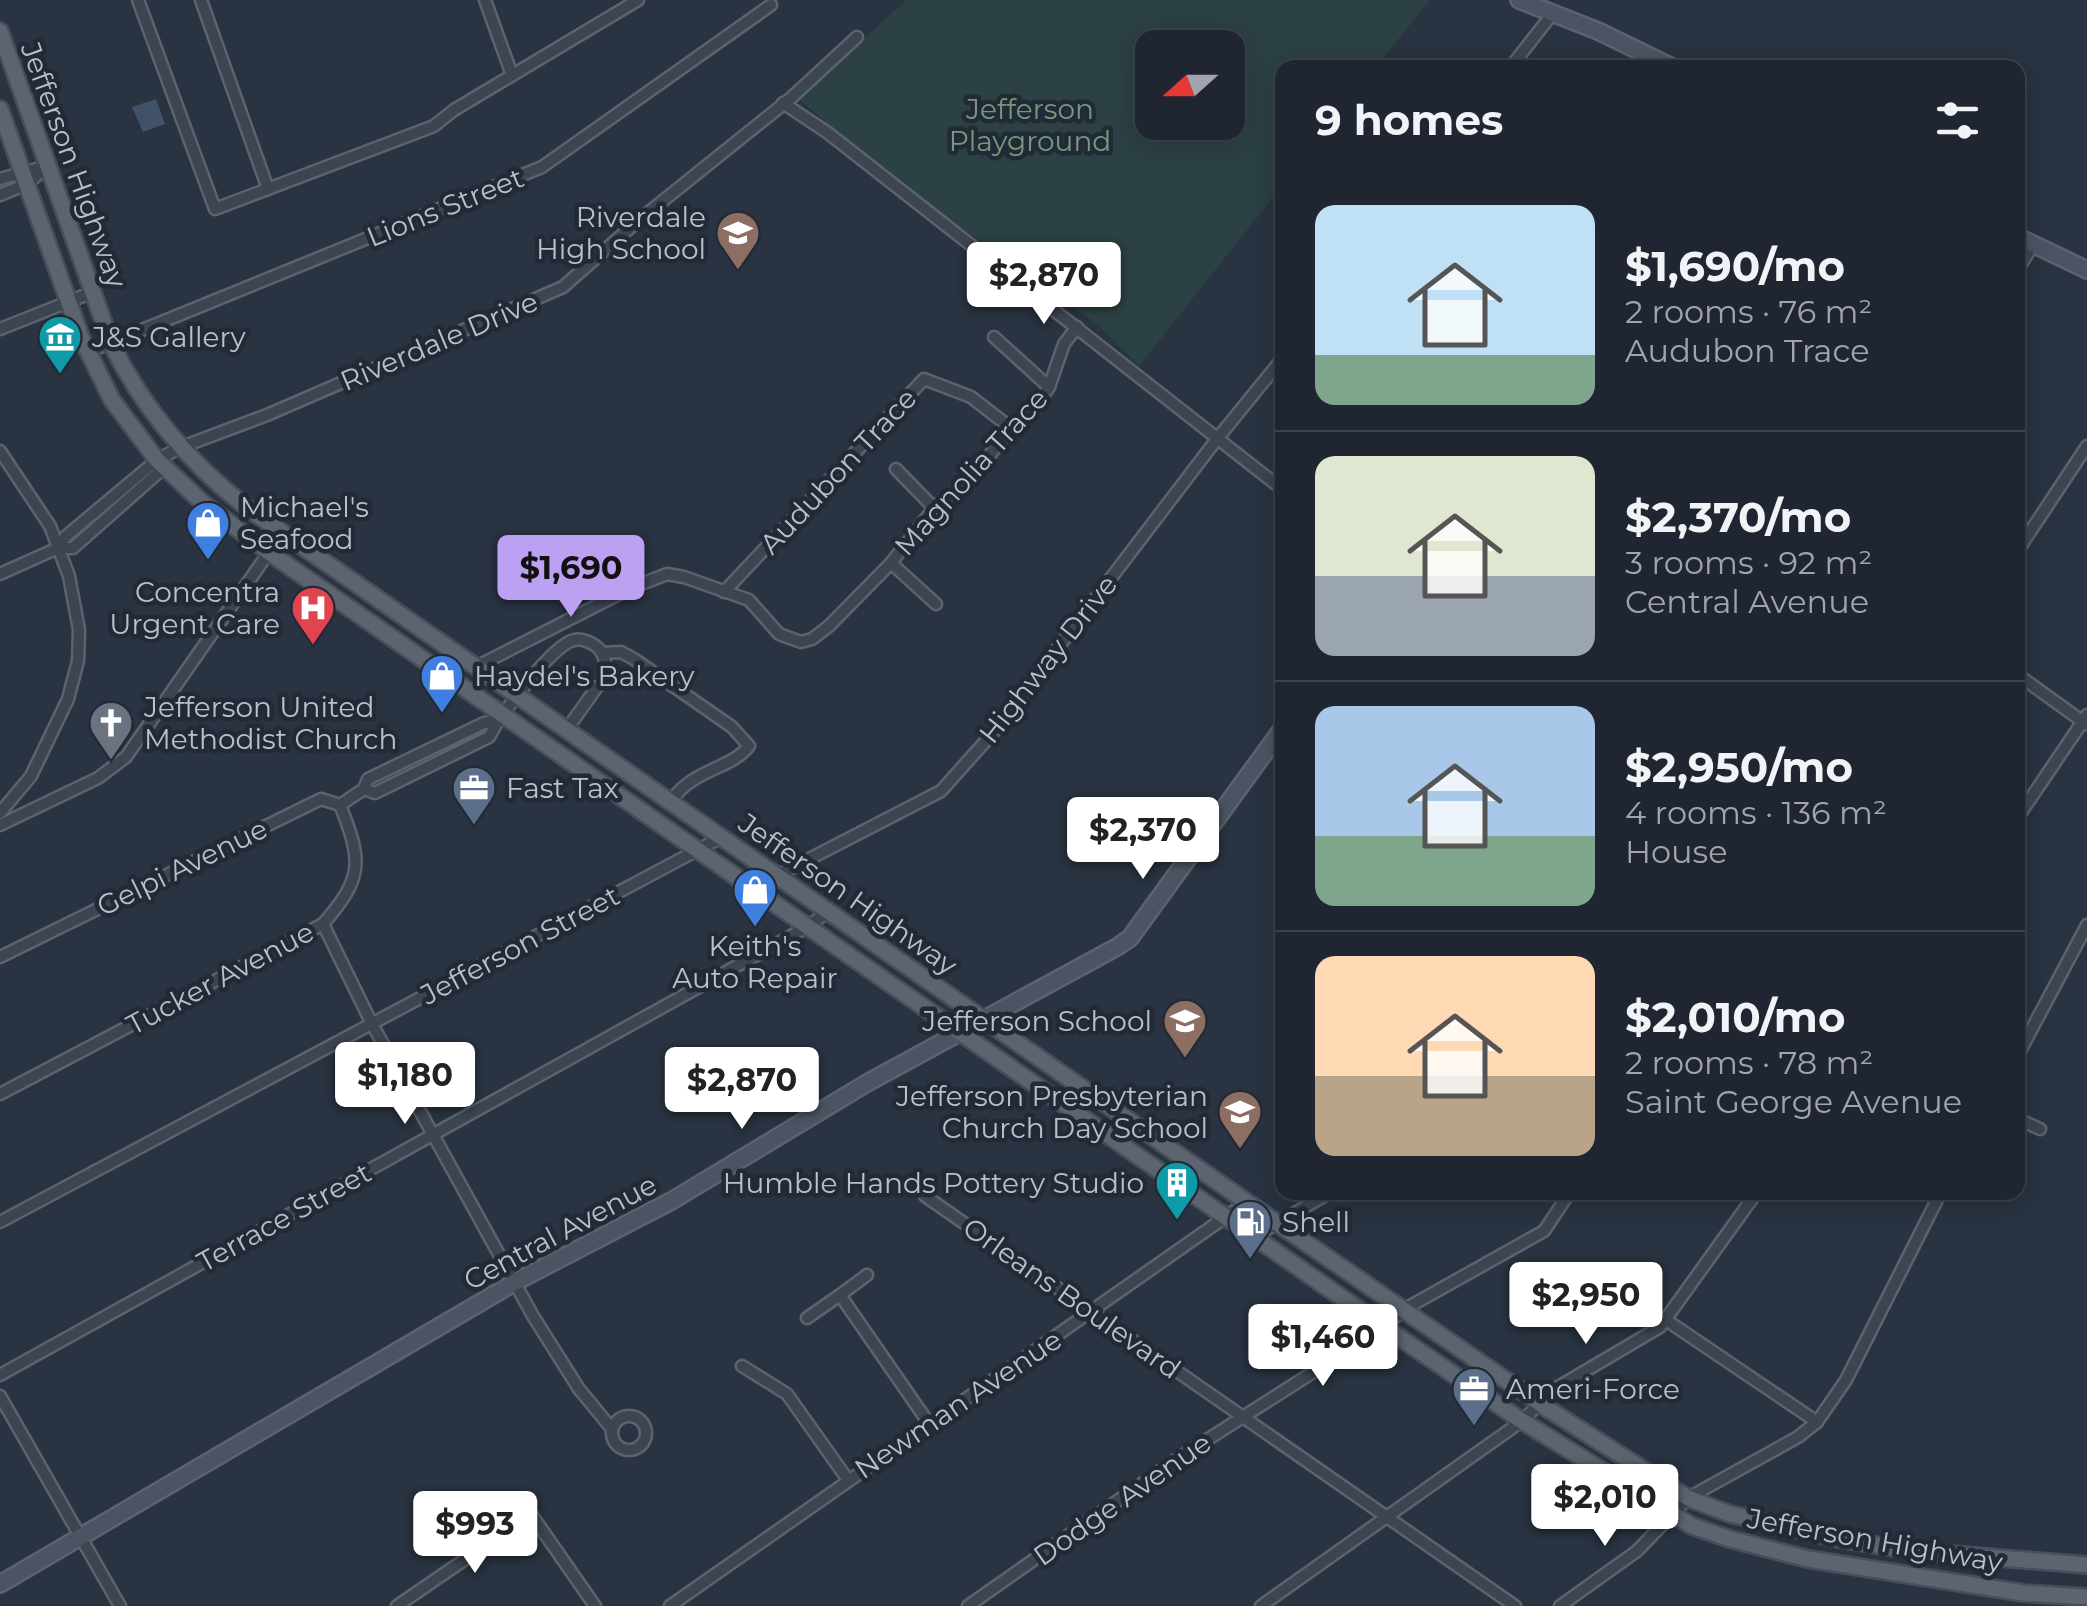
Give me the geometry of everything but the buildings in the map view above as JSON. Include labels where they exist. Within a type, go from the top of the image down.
[{"type":"main road","points":[[1519,0],[1656,60]]},
{"type":"main road","name":"Jefferson Highway","points":[[0,31],[112,342],[129,379],[179,448],[212,480],[1403,1310],[1688,1498],[1762,1522],[1913,1551],[2087,1564]]},
{"type":"main road","name":"Jefferson Highway","points":[[0,109],[88,352],[112,400],[161,464],[204,504],[500,718],[698,849],[1522,1421],[1672,1516],[1743,1543],[1808,1558],[2023,1593],[2087,1597]]},
{"type":"main road","points":[[2025,241],[2087,270]]},
{"type":"main road","name":"Central Avenue","points":[[0,1584],[516,1282],[673,1200],[855,1090],[1130,938],[1275,739]]},
{"type":"main road","points":[[1910,1574],[1913,1551]]},
{"type":"street","points":[[138,0],[215,209],[434,126],[638,0]]},
{"type":"street","points":[[201,0],[268,190]]},
{"type":"street","points":[[485,0],[512,75]]},
{"type":"street","name":"Lions Street","points":[[88,352],[542,167],[771,5]]},
{"type":"street","points":[[1516,60],[1552,13]]},
{"type":"street","name":"Riverdale Drive","points":[[179,448],[267,415],[563,287],[857,38]]},
{"type":"street","points":[[783,103],[828,133],[1275,485]]},
{"type":"street","points":[[0,196],[48,166]]},
{"type":"street","points":[[0,179],[24,178]]},
{"type":"street","points":[[2025,258],[2033,245]]},
{"type":"street","points":[[0,329],[94,292]]},
{"type":"street","name":"Magnolia Trace","points":[[936,604],[891,563],[934,508],[971,479],[1011,428],[1033,410],[1048,387],[1064,344],[1077,328]]},
{"type":"street","points":[[994,337],[1048,387]]},
{"type":"street","name":"Highway Drive","points":[[753,888],[941,791],[992,734],[1275,368]]},
{"type":"street","name":"Audubon Trace","points":[[724,592],[924,380],[971,397],[1011,428]]},
{"type":"street","points":[[2025,539],[2087,446]]},
{"type":"street","points":[[0,574],[58,548],[65,538],[179,448]]},
{"type":"street","points":[[0,452],[50,526],[76,606],[78,662],[68,699],[31,776],[0,813]]},
{"type":"street","points":[[896,469],[934,508]]},
{"type":"street","points":[[0,825],[119,764],[283,532]]},
{"type":"street","points":[[476,667],[666,574],[750,600],[780,634],[801,642],[812,639],[828,626],[891,563]]},
{"type":"street","name":"Gelpi Avenue","points":[[0,957],[321,799],[340,805],[364,790],[368,780],[500,718],[557,650],[572,640],[584,640],[602,653]]},
{"type":"street","points":[[604,676],[602,653],[620,652],[732,727],[749,746],[742,754],[683,783],[670,801]]},
{"type":"street","points":[[2025,679],[2086,720],[2025,807]]},
{"type":"street","points":[[567,729],[597,687]]},
{"type":"street","name":"Tucker Avenue","points":[[0,1094],[322,924],[348,895],[354,878],[354,838],[340,805]]},
{"type":"street","name":"Jefferson Street","points":[[0,1222],[722,836]]},
{"type":"street","name":"Terrace Street","points":[[0,1375],[829,911]]},
{"type":"street","points":[[322,924],[432,1135],[560,1361],[612,1429]]},
{"type":"street","points":[[2025,1042],[2086,930]]},
{"type":"street","points":[[2025,1029],[2030,1033]]},
{"type":"street","points":[[2025,1122],[2040,1129]]},
{"type":"street","name":"Orleans Boulevard","points":[[925,1196],[1515,1606]]},
{"type":"street","points":[[1255,1236],[1317,1200]]},
{"type":"street","name":"Dodge Avenue","points":[[968,1606],[1403,1310],[1544,1231],[1565,1200]]},
{"type":"street","points":[[1261,1606],[1522,1421],[1554,1390],[1651,1334],[1666,1320],[1751,1200]]},
{"type":"street","points":[[1561,1606],[1637,1551],[1688,1498],[1817,1422],[1846,1380],[1937,1200]]},
{"type":"street","name":"Newman Avenue","points":[[670,1606],[1247,1202]]},
{"type":"street","points":[[807,1318],[867,1275]]},
{"type":"street","points":[[840,1294],[930,1425]]},
{"type":"street","points":[[1666,1320],[1817,1422]]},
{"type":"street","points":[[742,1366],[787,1394],[848,1480]]},
{"type":"street","points":[[0,1396],[120,1606]]},
{"type":"street","points":[[397,1606],[531,1514],[594,1606]]},
{"type":"green space","name":"Jefferson Playground","points":[[906,0],[1430,0],[1382,60],[1275,60],[1275,195],[1139,366],[1098,325],[886,174],[799,99]]},
{"type":"water","points":[[156,99],[165,124],[143,132],[132,107]]},
{"type":"place","name":"Riverdale High School","points":[[738,271]]},
{"type":"place","name":"J&S Gallery","points":[[60,375]]},
{"type":"place","name":"Michael's Seafood","points":[[208,561]]},
{"type":"place","name":"Concentra Urgent Care","points":[[313,646]]},
{"type":"place","name":"Haydel's Bakery","points":[[442,714]]},
{"type":"place","name":"Jefferson United Methodist Church","points":[[111,761]]},
{"type":"place","name":"Fast Tax","points":[[474,826]]},
{"type":"place","name":"Keith's Auto Repair","points":[[755,928]]},
{"type":"place","name":"Jefferson School","points":[[1185,1059]]},
{"type":"place","name":"Jefferson Presbyterian Church Day School","points":[[1240,1150]]},
{"type":"place","name":"Humble Hands Pottery Studio","points":[[1177,1221]]},
{"type":"place","name":"Shell","points":[[1250,1260]]},
{"type":"place","name":"Ameri-Force","points":[[1474,1427]]}]
